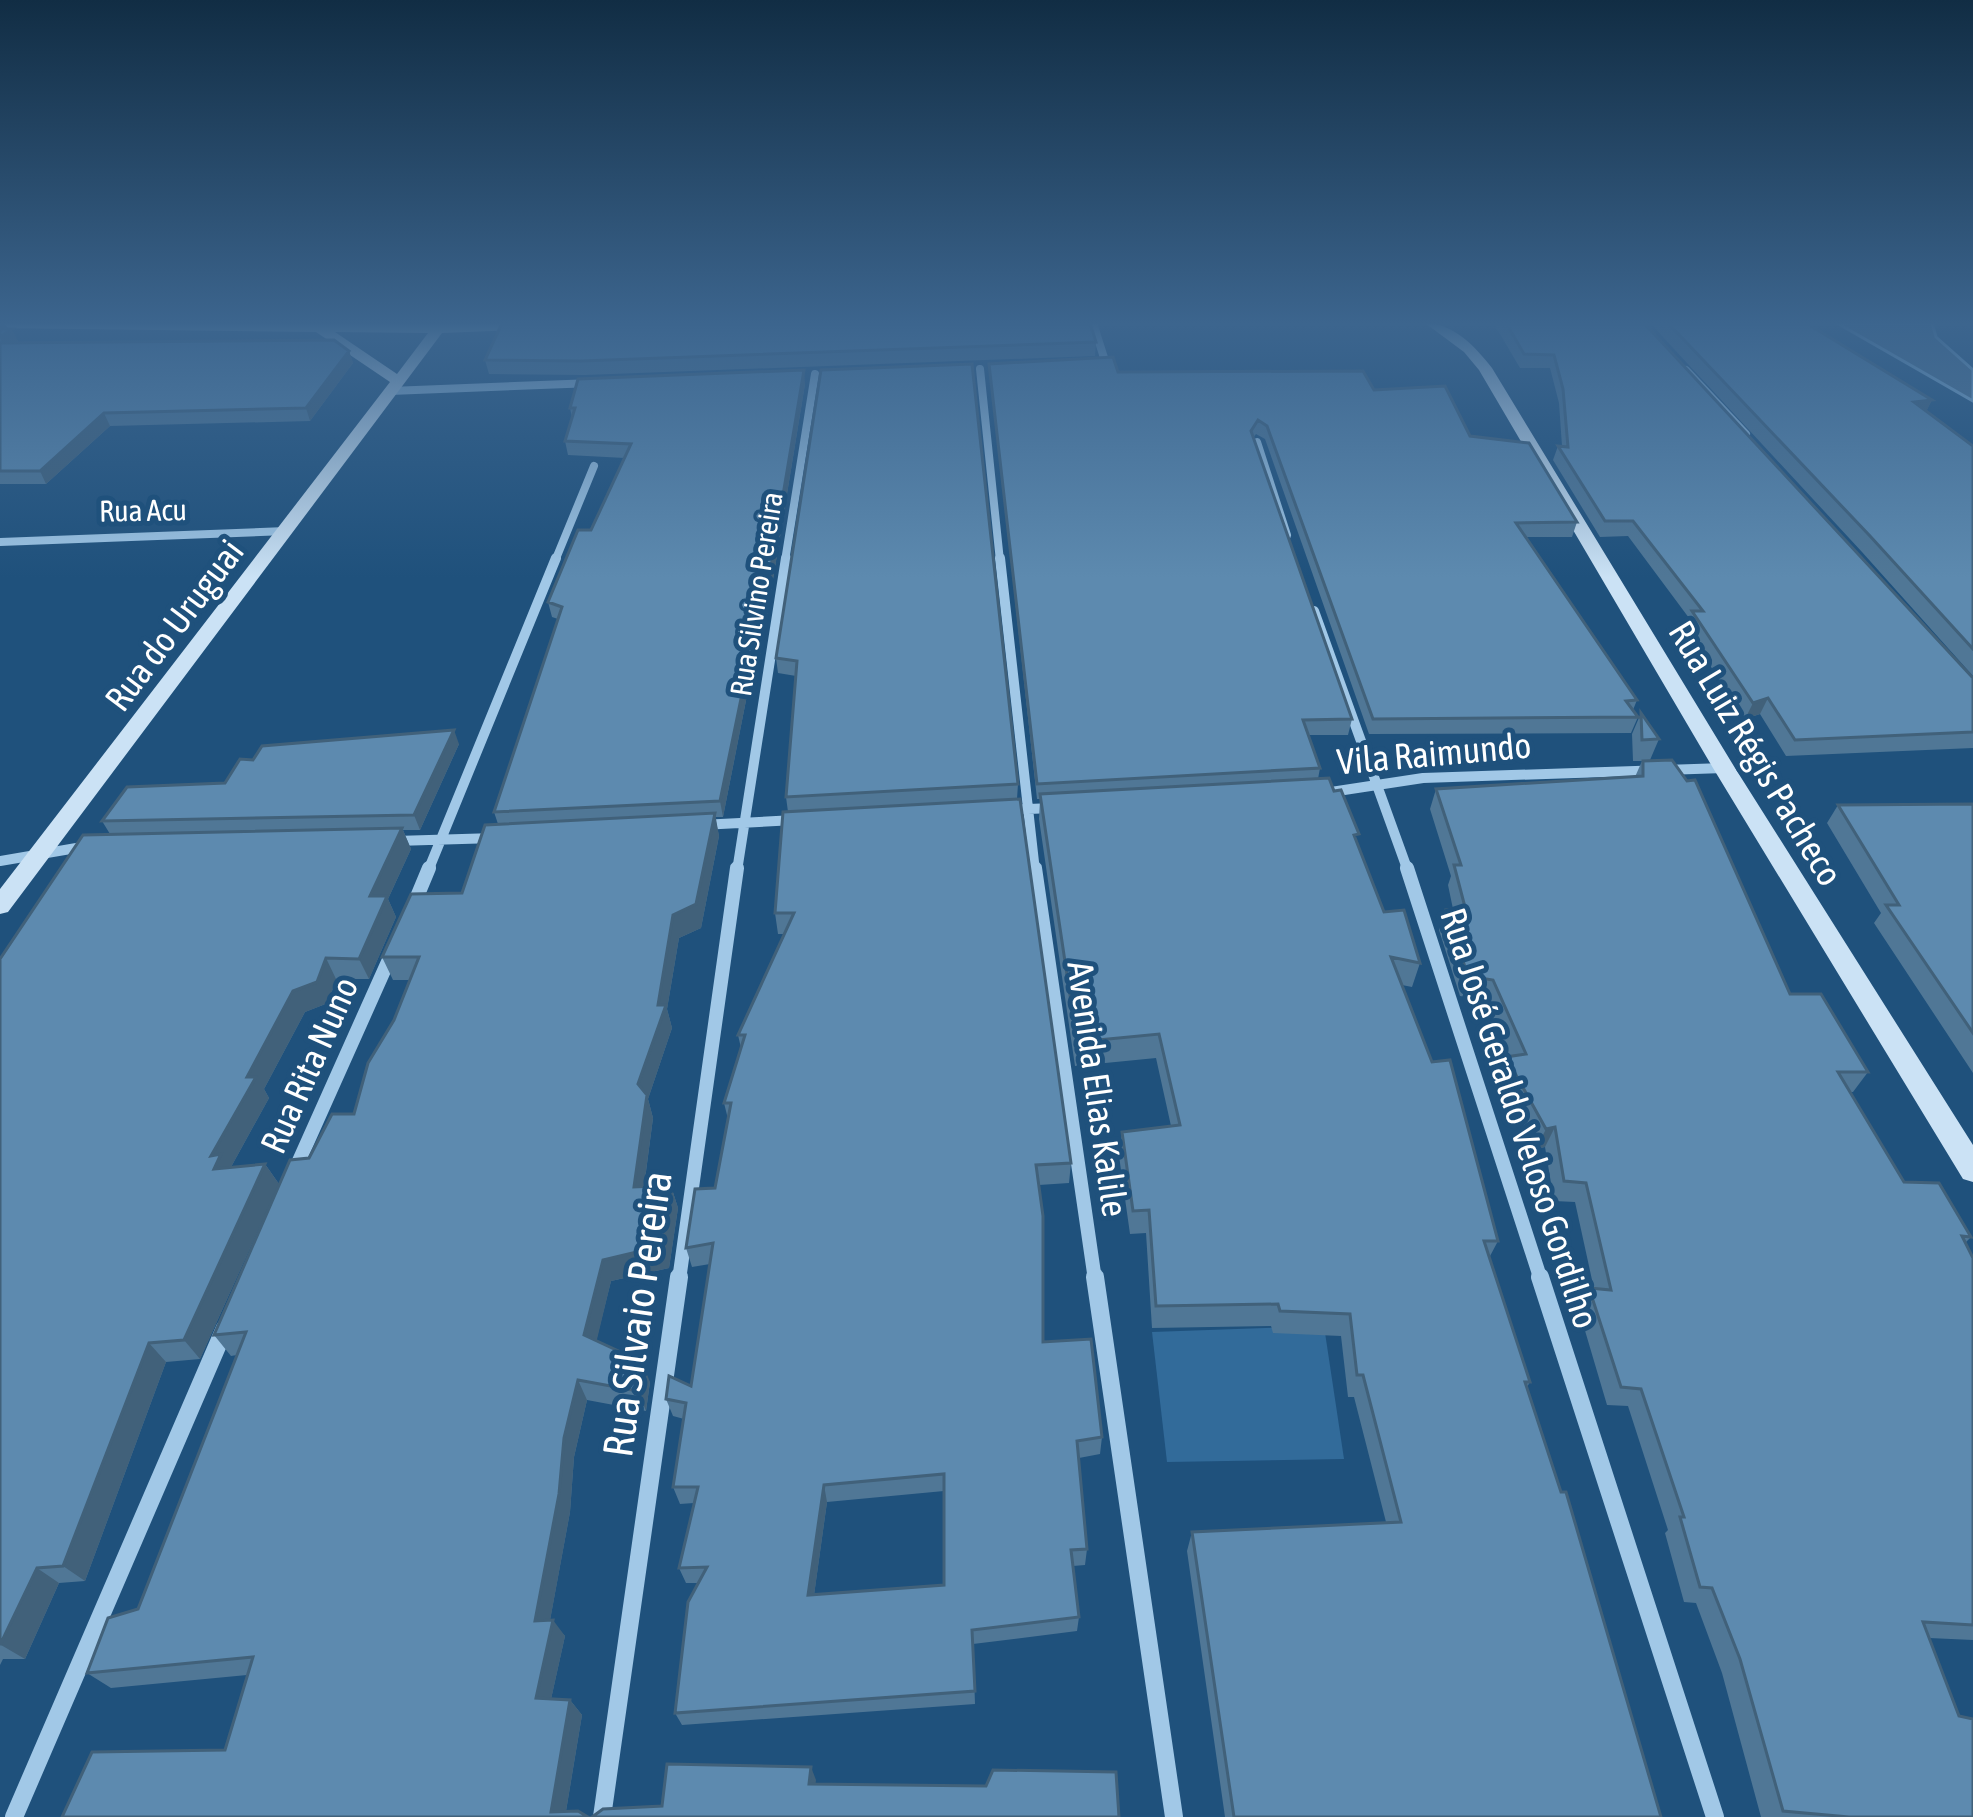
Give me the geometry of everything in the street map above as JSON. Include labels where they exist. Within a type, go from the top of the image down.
[{"type":"main road","name":"Rua do Uruguai","points":[[0,906],[378,408]]},
{"type":"main road","name":"Rua Luiz Régis Pacheco","points":[[1509,408],[1724,768],[1964,1141],[1973,1170]]},
{"type":"street","name":"Rua Silvino Pereira","points":[[744,822],[810,408]]},
{"type":"street","name":"Avenida Elias Kalile","points":[[984,408],[1026,809],[1174,1817]]},
{"type":"street","points":[[1720,408],[1759,451]]},
{"type":"street","points":[[1256,442],[1291,545]]},
{"type":"street","points":[[403,927],[594,466]]},
{"type":"street","name":"Rua Acu","points":[[0,542],[287,531]]},
{"type":"street","name":"Rua José Geraldo Veloso Gordilho","points":[[1304,586],[1380,785],[1715,1817]]},
{"type":"street","name":"Vila Raimundo","points":[[1317,793],[1424,778],[1724,768]]},
{"type":"street","points":[[1003,810],[1071,807]]},
{"type":"street","points":[[674,827],[815,819]]},
{"type":"street","name":"Rua Silvaio Pereira","points":[[602,1817],[744,822]]},
{"type":"street","points":[[371,841],[512,838]]},
{"type":"street","points":[[0,861],[110,846]]},
{"type":"street","name":"Rua Rita Nuno","points":[[287,1189],[394,949]]},
{"type":"street","points":[[14,1817],[230,1319]]},
{"type":"shaded area","points":[[1324,1326],[1344,1459],[1167,1462],[1152,1332]]},
{"type":"building","points":[[0,408],[306,408],[104,413],[40,471],[0,471]]},
{"type":"building","points":[[570,408],[798,408],[756,656],[750,655],[720,801],[494,812],[562,607],[548,602],[578,530],[591,530],[631,444],[565,441],[575,408]]},
{"type":"building","points":[[815,408],[977,408],[1018,784],[786,797],[797,661],[776,658]]},
{"type":"building","points":[[994,408],[1456,408],[1470,436],[1529,443],[1577,522],[1516,523],[1637,700],[1626,701],[1638,717],[1373,719],[1267,426],[1258,420],[1251,431],[1352,719],[1303,720],[1320,768],[1037,784]]},
{"type":"building","points":[[1565,408],[1723,408],[1973,678],[1973,732],[1795,740],[1768,698],[1753,703],[1692,611],[1703,611],[1633,521],[1605,521],[1558,446],[1568,447]]},
{"type":"building","points":[[1748,408],[1922,408],[1973,446],[1973,649]]},
{"type":"building","points":[[1641,713],[1659,739],[1642,740]]},
{"type":"building","points":[[454,730],[414,815],[102,821],[127,787],[225,783],[240,759],[253,760],[262,746]]},
{"type":"building","points":[[1672,760],[1687,781],[1695,780],[1790,994],[1821,994],[1868,1072],[1838,1072],[1904,1182],[1939,1183],[1971,1237],[1962,1236],[1973,1258],[1973,1625],[1923,1622],[1959,1716],[1973,1719],[1973,1817],[1849,1817],[1783,1811],[1740,1659],[1712,1588],[1700,1587],[1680,1517],[1684,1517],[1641,1389],[1621,1387],[1589,1288],[1611,1290],[1586,1183],[1564,1181],[1555,1127],[1546,1129],[1506,1057],[1526,1054],[1493,980],[1468,976],[1446,910],[1465,907],[1454,865],[1461,865],[1436,789],[1643,776],[1643,761]]},
{"type":"building","points":[[1329,778],[1334,791],[1341,790],[1384,912],[1404,910],[1420,963],[1391,957],[1432,1062],[1450,1060],[1498,1241],[1484,1241],[1530,1382],[1525,1382],[1561,1492],[1566,1492],[1661,1817],[1234,1817],[1192,1532],[1401,1522],[1363,1375],[1357,1375],[1350,1314],[1280,1311],[1278,1304],[1156,1306],[1149,1210],[1133,1211],[1122,1132],[1180,1125],[1159,1034],[1077,1042],[1040,794]]},
{"type":"building","points":[[1020,799],[1071,1163],[1036,1165],[1043,1216],[1043,1342],[1091,1339],[1102,1437],[1077,1441],[1087,1549],[1071,1550],[1079,1617],[972,1630],[975,1691],[675,1713],[688,1602],[707,1567],[679,1568],[698,1487],[673,1487],[686,1403],[666,1399],[669,1376],[691,1386],[713,1243],[686,1248],[695,1189],[715,1188],[731,1103],[724,1103],[745,1035],[738,1035],[794,913],[775,913],[783,812]],"holes":[[[944,1474],[944,1585],[808,1595],[824,1485]]]},
{"type":"building","points":[[1973,804],[1973,1033],[1886,905],[1899,905],[1838,805]]},
{"type":"building","points":[[715,813],[696,904],[673,915],[658,1005],[666,1005],[638,1084],[647,1095],[634,1187],[655,1186],[651,1221],[671,1186],[662,1246],[603,1260],[584,1335],[642,1362],[638,1391],[578,1380],[535,1621],[553,1620],[536,1698],[570,1700],[551,1812],[578,1811],[588,1817],[62,1817],[92,1752],[225,1750],[253,1657],[87,1673],[108,1618],[138,1609],[246,1332],[214,1335],[290,1160],[309,1158],[332,1114],[354,1114],[368,1063],[394,1020],[419,957],[382,957],[411,894],[462,893],[485,825]]},
{"type":"building","points":[[402,828],[370,896],[387,896],[359,959],[326,958],[317,982],[293,991],[247,1077],[256,1077],[211,1156],[221,1154],[214,1169],[265,1164],[184,1340],[149,1343],[63,1566],[37,1568],[0,1645],[0,959],[83,835]]},
{"type":"building","points":[[667,1764],[811,1767],[809,1784],[986,1786],[993,1770],[1116,1772],[1119,1817],[592,1817],[603,1809],[662,1806]]}]
